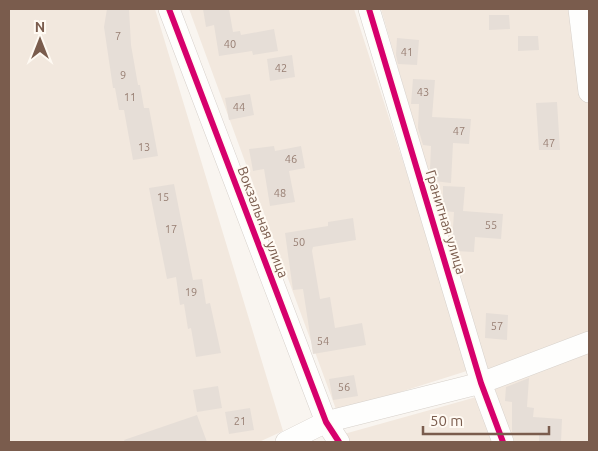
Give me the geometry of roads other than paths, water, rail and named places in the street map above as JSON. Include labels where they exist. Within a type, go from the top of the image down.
[{"type":"street","name":"Вокзальная улица","points":[[169,9],[326,422],[339,442]]},
{"type":"street","name":"Гранитная улица","points":[[369,9],[482,383],[503,442]]},
{"type":"street","points":[[579,9],[589,92]]},
{"type":"street","points":[[286,442],[326,422],[482,383],[589,342]]}]
